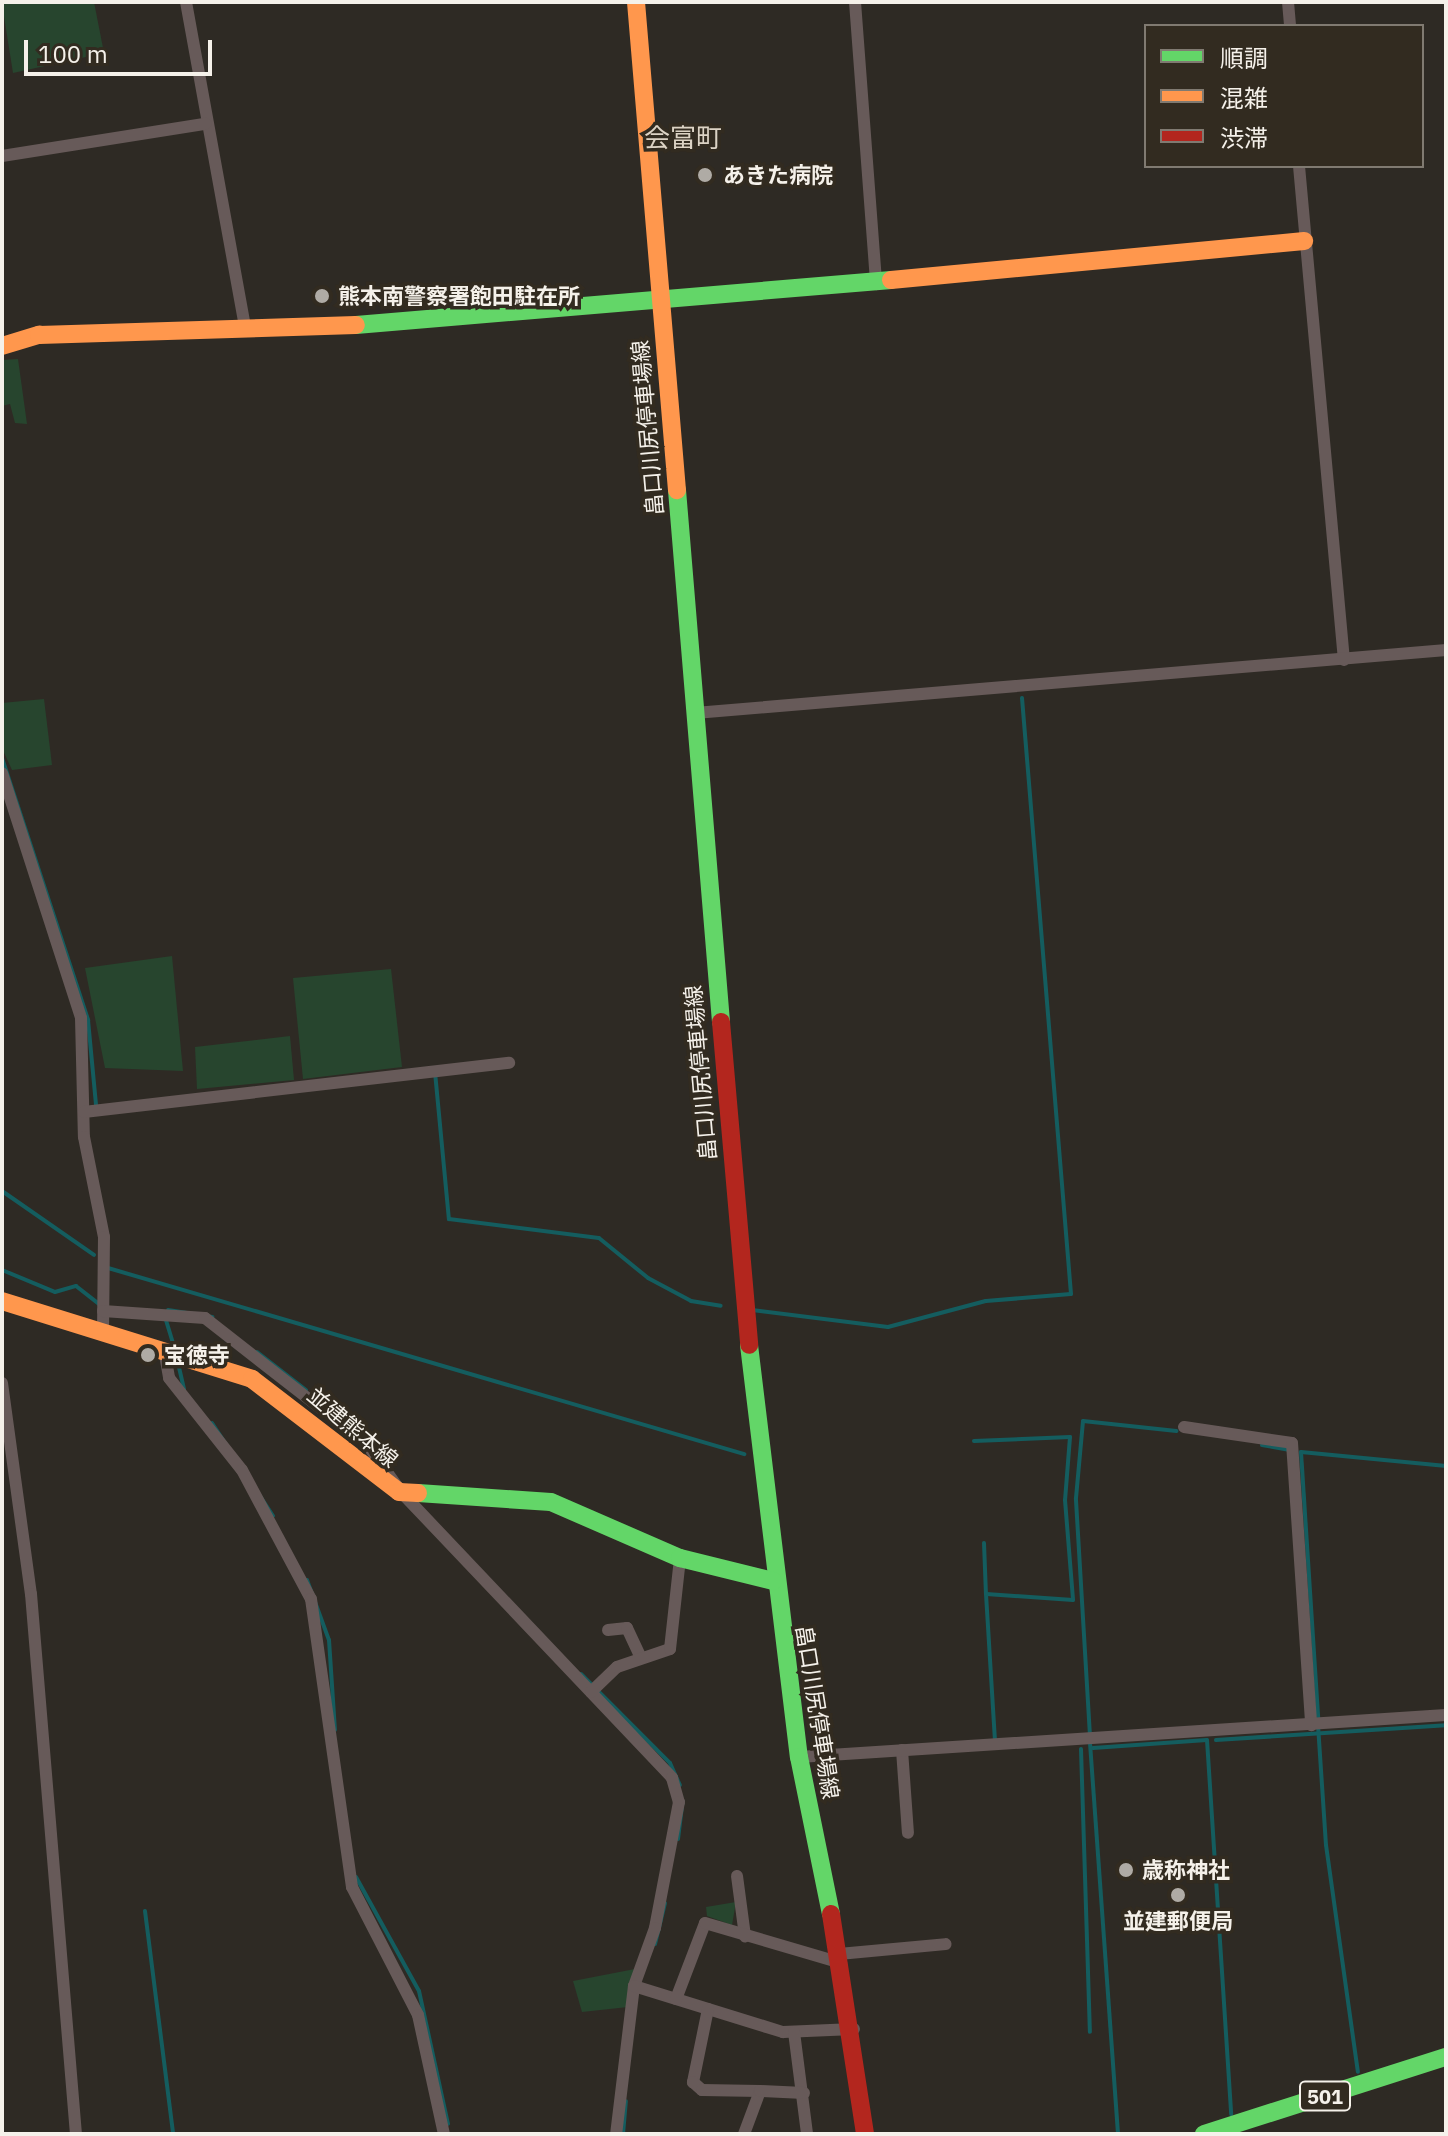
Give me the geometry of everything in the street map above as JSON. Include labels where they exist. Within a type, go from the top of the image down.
[{"type":"main road","name":"畠口川尻停車場線","points":[[636,2],[751,1390],[773,1581],[799,1757],[854,2029],[865,2134]]},
{"type":"main road","points":[[2,346],[39,335],[246,331],[876,284],[1304,241]]},
{"type":"main road","name":"並建熊本線","points":[[2,1301],[164,1349],[272,1391],[357,1466],[401,1492],[551,1502],[680,1558],[773,1581]]},
{"type":"main road","name":"501","points":[[1204,2134],[1446,2057]]},
{"type":"street","points":[[186,2],[205,124],[246,331]]},
{"type":"street","points":[[855,2],[876,284]]},
{"type":"street","points":[[1288,2],[1290,24]]},
{"type":"street","points":[[2,156],[205,124]]},
{"type":"street","points":[[1299,168],[1344,660]]},
{"type":"street","points":[[695,713],[1446,650]]},
{"type":"street","points":[[2,773],[81,1018],[84,1112],[104,1237],[103,1332]]},
{"type":"street","points":[[84,1112],[509,1063]]},
{"type":"street","points":[[103,1306],[205,1318],[320,1408],[347,1416],[401,1492],[550,1657],[591,1692],[672,1778],[679,1802],[655,1928],[639,1988],[616,2134]]},
{"type":"street","points":[[164,1349],[169,1378],[242,1470],[311,1599],[352,1887],[418,2015],[444,2134]]},
{"type":"street","points":[[2,1383],[31,1594],[76,2134]]},
{"type":"street","points":[[1184,1427],[1292,1443],[1311,1725]]},
{"type":"street","points":[[591,1692],[617,1667],[670,1649],[680,1558]]},
{"type":"street","points":[[608,1630],[627,1628],[641,1658]]},
{"type":"street","points":[[799,1757],[1446,1715]]},
{"type":"street","points":[[902,1750],[908,1833]]},
{"type":"street","points":[[737,1876],[745,1936]]},
{"type":"street","points":[[676,1999],[697,1929],[705,1923],[840,1959],[946,1944]]},
{"type":"street","points":[[639,1988],[794,2032],[854,2029]]},
{"type":"street","points":[[708,2009],[693,2082],[702,2090],[804,2093]]},
{"type":"street","points":[[794,2032],[807,2134]]},
{"type":"street","points":[[744,2134],[760,2091]]},
{"type":"green space","points":[[94,2],[104,53],[13,73],[2,4]]},
{"type":"green space","points":[[18,359],[27,424],[15,423],[10,404],[2,406],[2,360]]},
{"type":"green space","points":[[44,699],[52,765],[12,770],[2,748],[2,703]]},
{"type":"green space","points":[[172,956],[183,1071],[105,1068],[85,968]]},
{"type":"green space","points":[[391,969],[402,1067],[303,1079],[293,978]]},
{"type":"green space","points":[[290,1036],[294,1080],[197,1089],[195,1047]]},
{"type":"green space","points":[[736,1902],[732,1925],[707,1916],[706,1907]]},
{"type":"green space","points":[[635,1969],[628,2007],[582,2012],[573,1981]]},
{"type":"waterway","points":[[752,1310],[888,1327],[986,1301],[1071,1294],[1022,698]]},
{"type":"waterway","points":[[2,758],[88,1020],[96,1105]]},
{"type":"waterway","points":[[435,1072],[449,1219],[599,1238],[648,1278],[691,1301],[721,1306]]},
{"type":"waterway","points":[[2,1191],[94,1255]]},
{"type":"waterway","points":[[108,1268],[744,1454]]},
{"type":"waterway","points":[[2,1270],[55,1292],[76,1286],[100,1305]]},
{"type":"waterway","points":[[168,1310],[212,1317]]},
{"type":"waterway","points":[[165,1317],[175,1350]]},
{"type":"waterway","points":[[257,1352],[306,1390]]},
{"type":"waterway","points":[[178,1363],[184,1389]]},
{"type":"waterway","points":[[348,1412],[365,1432]]},
{"type":"waterway","points":[[1090,1736],[1076,1498],[1083,1421],[1176,1431]]},
{"type":"waterway","points":[[212,1423],[273,1516]]},
{"type":"waterway","points":[[974,1441],[1070,1437],[1065,1500],[1073,1600],[986,1594],[995,1741]]},
{"type":"waterway","points":[[1262,1445],[1289,1450]]},
{"type":"waterway","points":[[1301,1452],[1318,1717]]},
{"type":"waterway","points":[[1301,1452],[1446,1466]]},
{"type":"waterway","points":[[984,1543],[986,1594]]},
{"type":"waterway","points":[[307,1580],[329,1640],[335,1730]]},
{"type":"waterway","points":[[581,1674],[670,1763],[680,1785]]},
{"type":"waterway","points":[[1318,1725],[1326,1845],[1358,2072]]},
{"type":"waterway","points":[[1216,1740],[1446,1725]]},
{"type":"waterway","points":[[1093,1748],[1207,1740],[1231,2114]]},
{"type":"waterway","points":[[1090,1743],[1118,2134]]},
{"type":"waterway","points":[[1081,1749],[1090,2032]]},
{"type":"waterway","points":[[678,1839],[683,1801]]},
{"type":"waterway","points":[[356,1877],[419,1991],[448,2124]]},
{"type":"waterway","points":[[655,1944],[665,1903]]},
{"type":"waterway","points":[[145,1911],[173,2134]]},
{"type":"waterway","points":[[623,2134],[626,2101]]},
{"type":"traffic: fast","points":[[356,325],[891,280]]},
{"type":"traffic: fast","points":[[677,490],[721,1022]]},
{"type":"traffic: fast","points":[[749,1345],[799,1757],[831,1914]]},
{"type":"traffic: fast","points":[[418,1493],[551,1502],[680,1558],[773,1581]]},
{"type":"traffic: fast","points":[[1204,2134],[1446,2057]]},
{"type":"traffic: slow","points":[[636,2],[677,490]]},
{"type":"traffic: slow","points":[[891,280],[1304,241]]},
{"type":"traffic: slow","points":[[2,346],[39,335],[356,325]]},
{"type":"traffic: slow","points":[[2,1301],[252,1379],[399,1492],[418,1493]]},
{"type":"traffic: jam","points":[[721,1022],[749,1345]]},
{"type":"traffic: jam","points":[[831,1914],[865,2134]]},
{"type":"place","name":"あきた病院","points":[[705,175]]},
{"type":"place","name":"熊本南警察署飽田駐在所","points":[[322,296]]},
{"type":"place","name":"宝徳寺","points":[[148,1355]]},
{"type":"place","name":"歳称神社","points":[[1126,1870]]},
{"type":"place","name":"並建郵便局","points":[[1178,1895]]},
{"type":"district","name":"会富町","points":[[683,138]]}]
